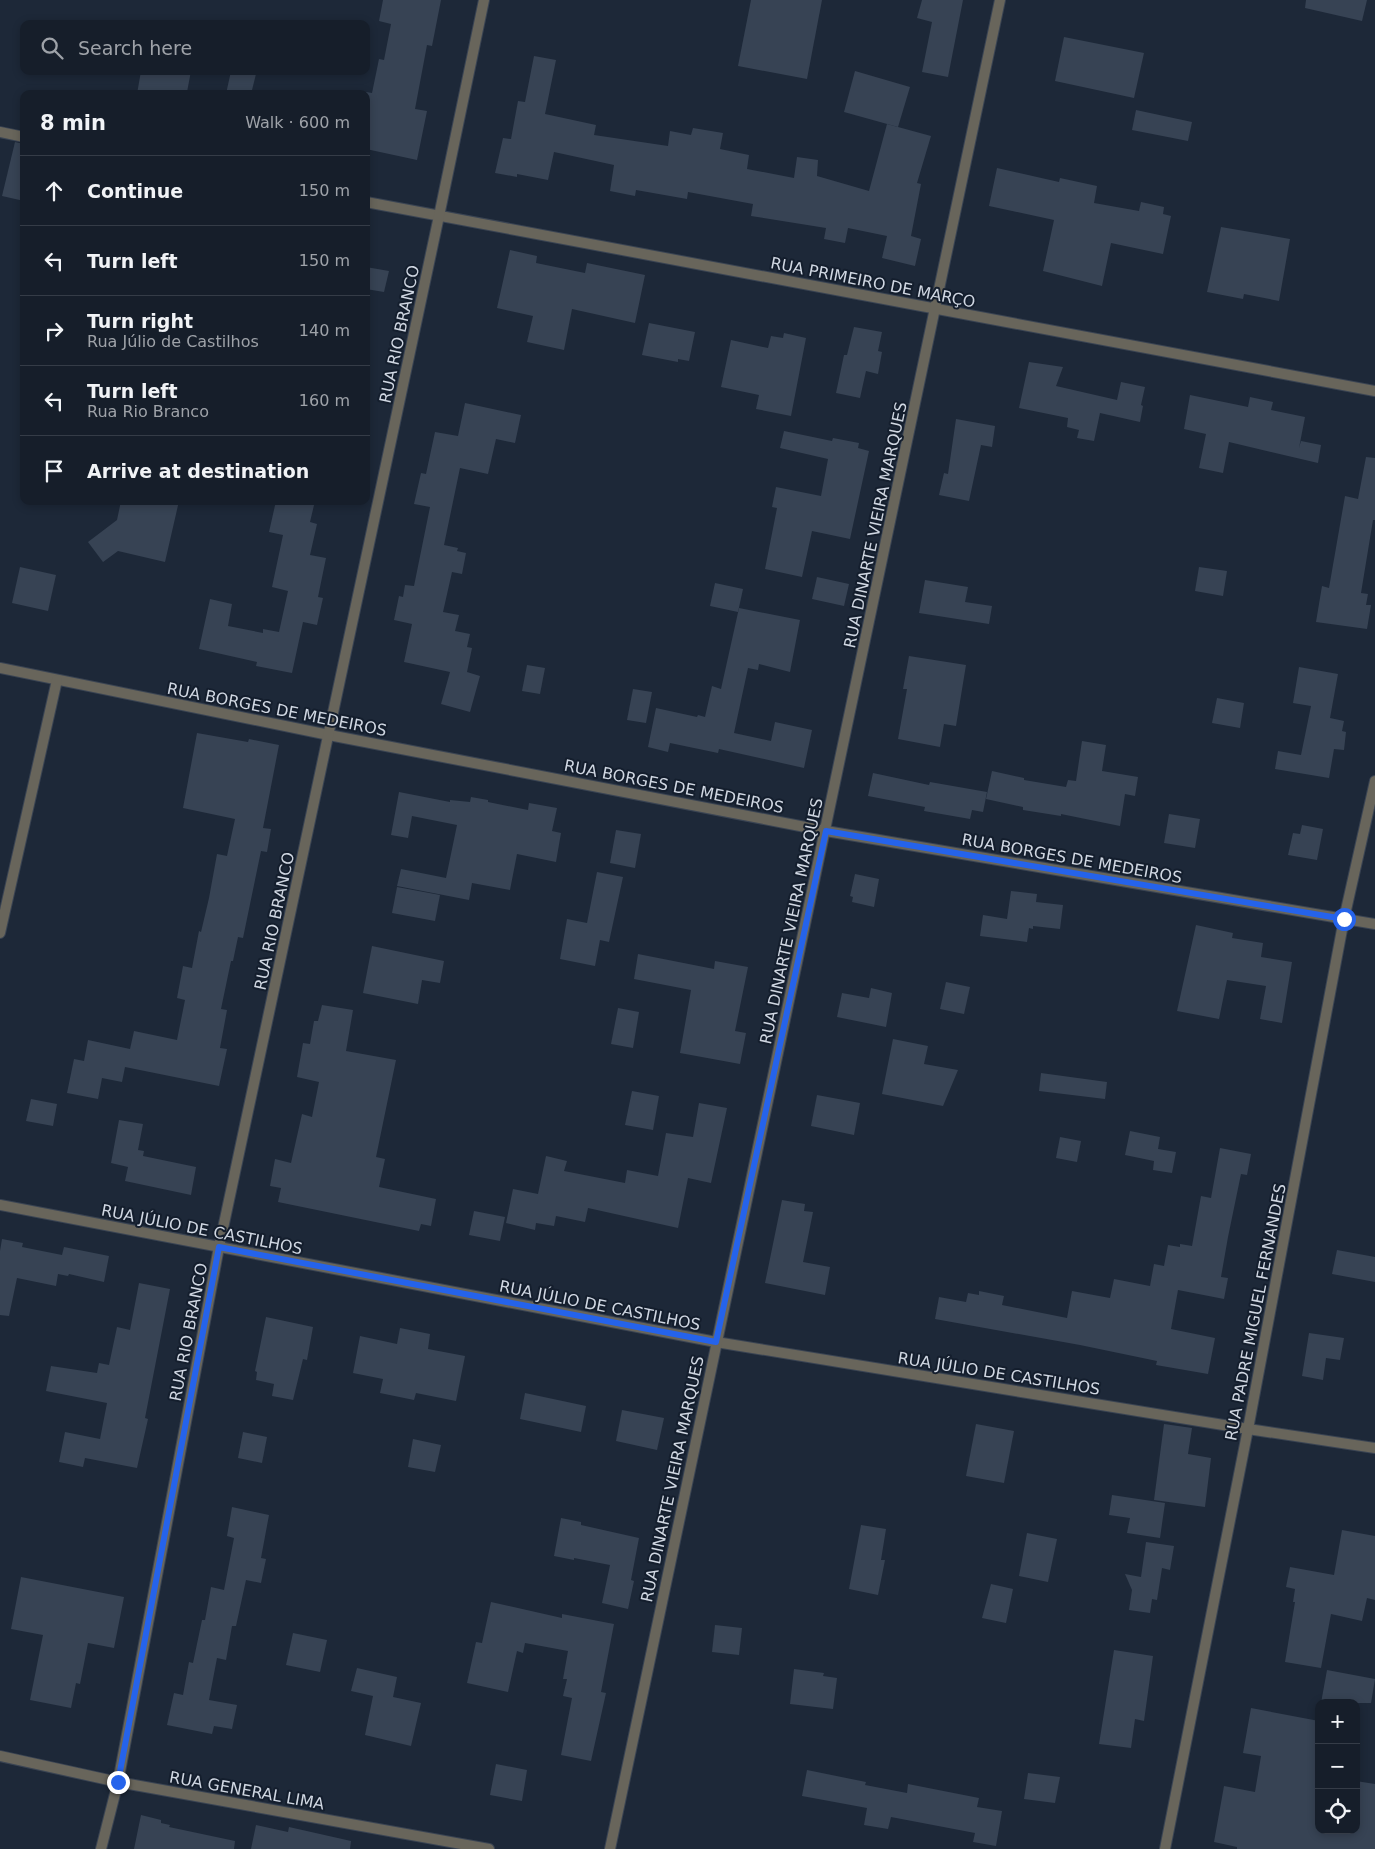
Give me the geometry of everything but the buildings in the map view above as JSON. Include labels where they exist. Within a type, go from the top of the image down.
[{"type":"street","name":"RUA RIO BRANCO","points":[[101,1849],[118,1782],[219,1247],[484,0]]},
{"type":"street","name":"RUA DINARTE VIEIRA MARQUES","points":[[610,1849],[1000,0]]},
{"type":"street","points":[[0,132],[20,136]]},
{"type":"street","name":"RUA PRIMEIRO DE MARÇO","points":[[370,203],[1375,392]]},
{"type":"street","name":"RUA BORGES DE MEDEIROS","points":[[0,668],[329,735],[826,831],[1375,924]]},
{"type":"street","points":[[0,932],[57,680]]},
{"type":"street","name":"RUA PADRE MIGUEL FERNANDES","points":[[1165,1849],[1248,1429],[1344,919],[1375,781]]},
{"type":"street","name":"RUA JÚLIO DE CASTILHOS","points":[[0,1205],[716,1342],[1375,1448]]},
{"type":"street","name":"RUA GENERAL LIMA","points":[[0,1756],[118,1782],[489,1849]]},
{"type":"route","points":[[118,1782],[219,1247],[716,1342],[826,831],[1344,919]]}]
